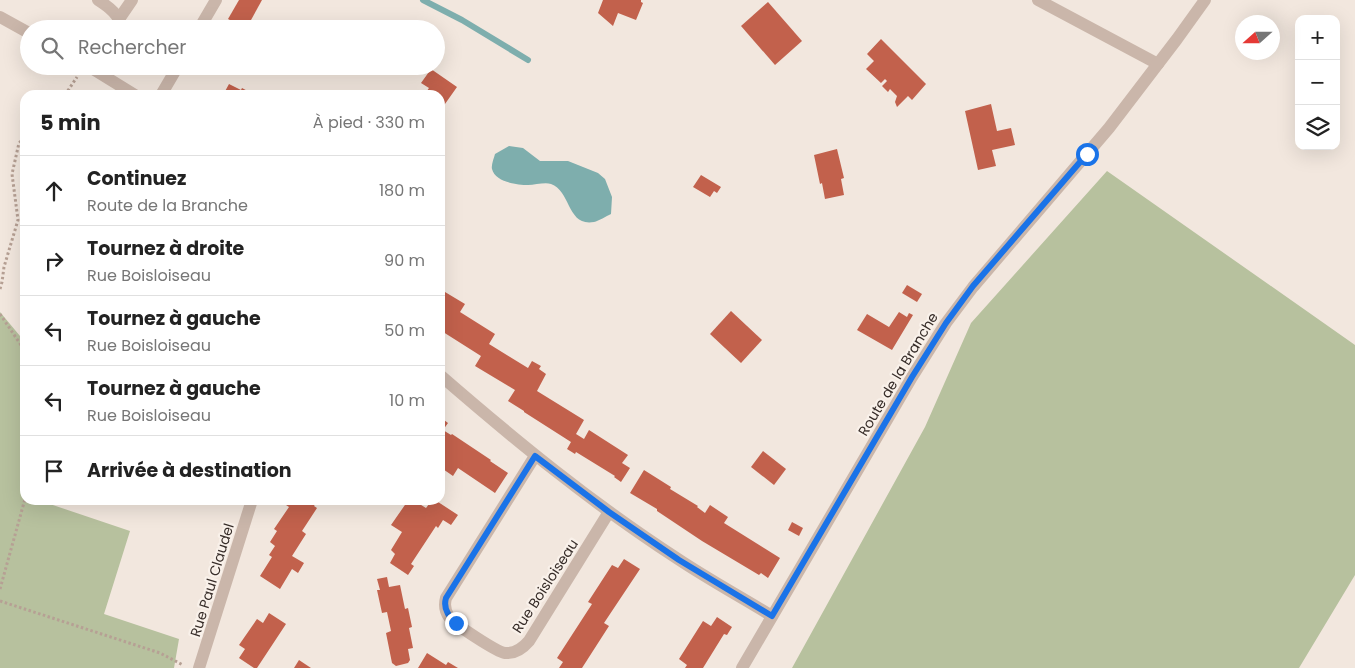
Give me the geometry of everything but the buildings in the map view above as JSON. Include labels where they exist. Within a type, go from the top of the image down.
[{"type":"street","points":[[98,0],[109,8],[117,20]]},
{"type":"street","points":[[122,20],[132,0]]},
{"type":"street","points":[[204,20],[216,0]]},
{"type":"street","points":[[1038,0],[1158,64]]},
{"type":"street","name":"Route de la Branche","points":[[742,668],[912,377],[946,323],[973,286],[1098,141],[1205,0]]},
{"type":"street","points":[[0,17],[20,28]]},
{"type":"street","points":[[110,75],[129,90]]},
{"type":"street","points":[[164,90],[173,75]]},
{"type":"street","points":[[445,379],[535,456],[609,512],[679,560],[772,616]]},
{"type":"street","name":"Rue Boisloiseau","points":[[535,456],[446,598],[447,613],[456,623],[502,652],[512,653],[522,648],[529,641],[609,512]]},
{"type":"street","name":"Rue Paul Claudel","points":[[200,668],[250,505]]},
{"type":"path","points":[[69,90],[80,75]]},
{"type":"path","points":[[0,289],[4,267],[18,220],[12,174],[20,142]]},
{"type":"path","points":[[0,314],[20,344]]},
{"type":"path","points":[[0,589],[23,505]]},
{"type":"path","points":[[0,601],[160,653],[188,668]]},
{"type":"green space","points":[[1107,171],[1355,345],[1355,575],[1299,668],[792,668],[925,427],[971,323]]},
{"type":"green space","points":[[0,312],[20,336],[20,505],[53,505],[130,531],[104,614],[179,639],[174,668],[0,668]]},
{"type":"water","points":[[509,146],[523,148],[540,161],[568,161],[598,173],[605,179],[612,197],[611,214],[594,222],[585,222],[574,214],[562,194],[551,184],[518,184],[507,182],[497,177],[492,167],[495,154]]},
{"type":"waterway","points":[[423,0],[462,20],[528,60]]},
{"type":"route","points":[[456,623],[447,613],[446,598],[535,456],[609,512],[679,560],[772,616],[912,377],[956,308],[1087,154]]}]
